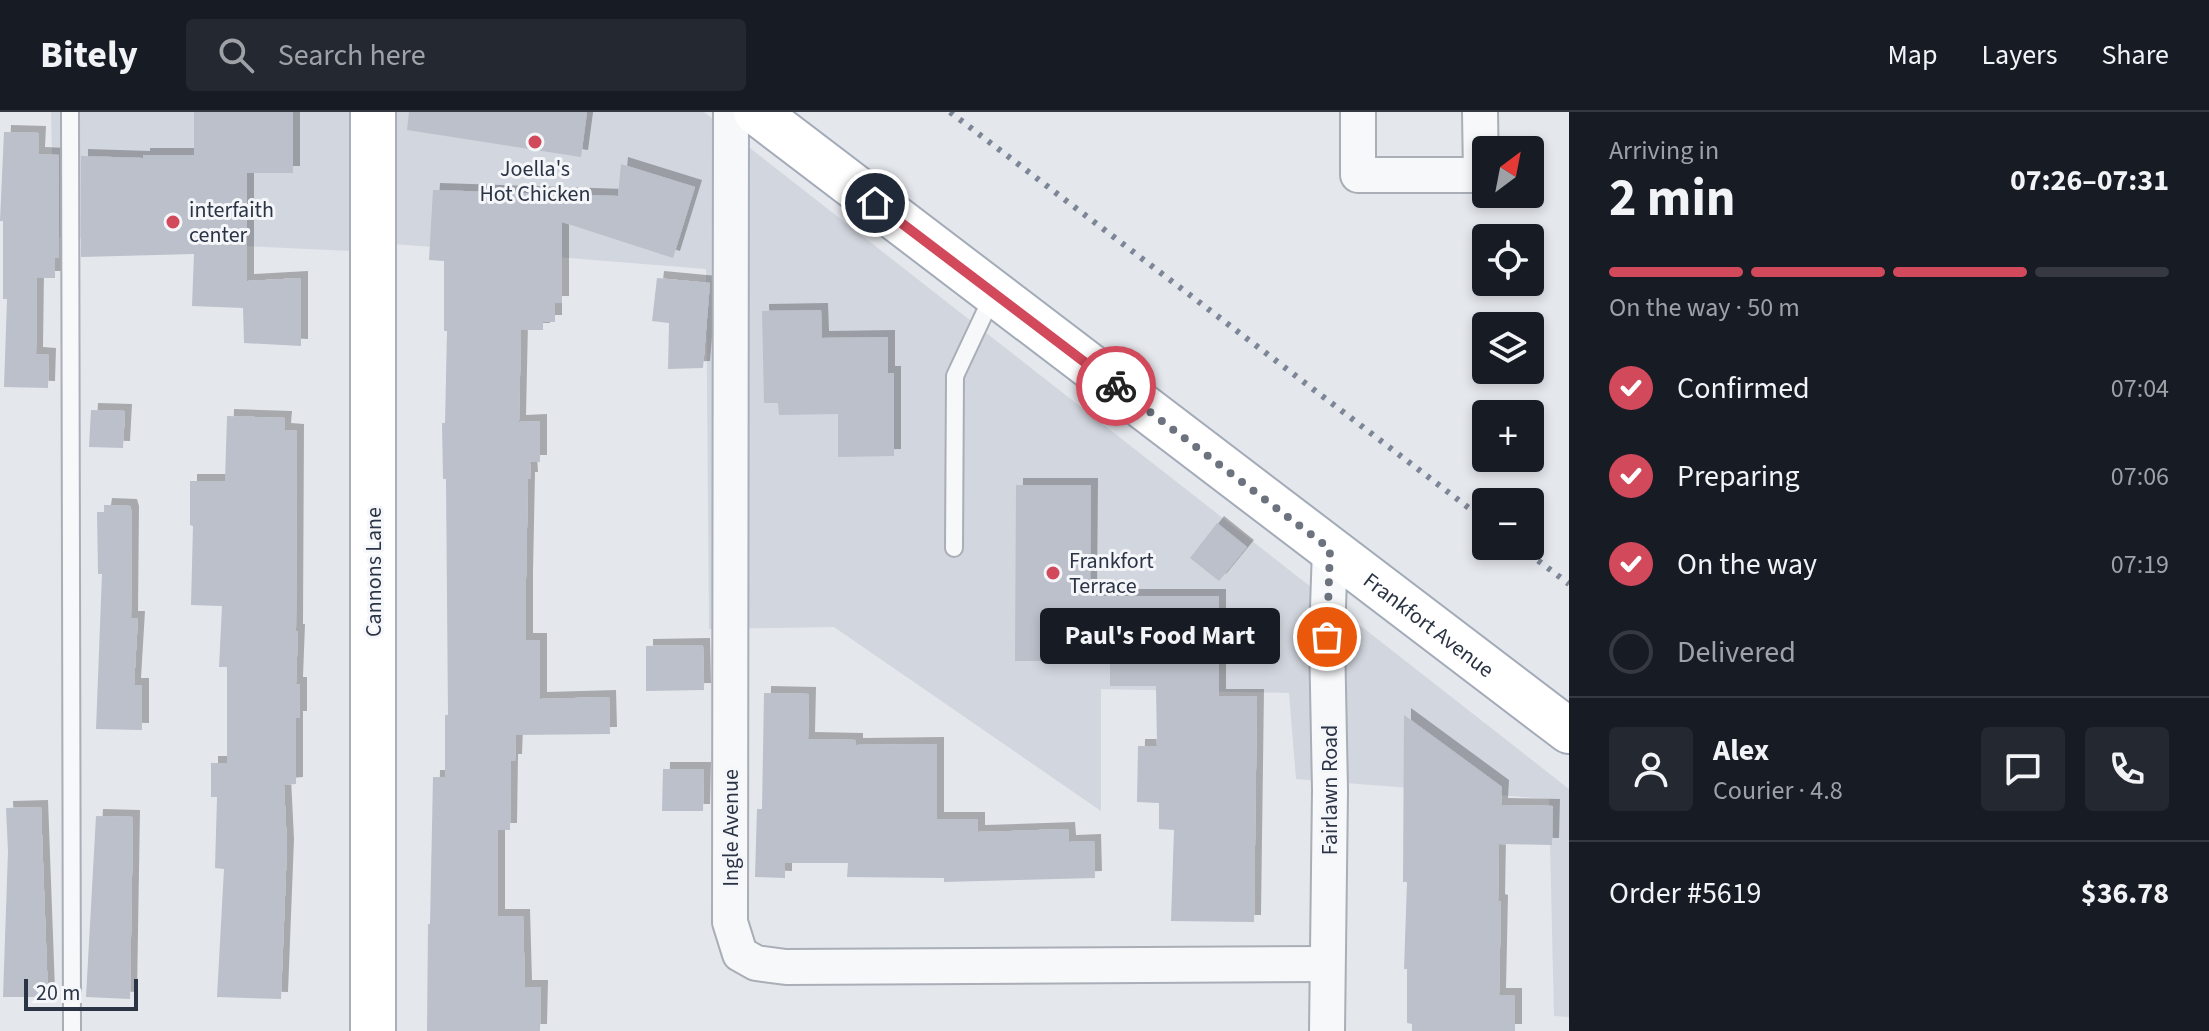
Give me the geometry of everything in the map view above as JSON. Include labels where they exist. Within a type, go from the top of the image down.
[{"type":"main road","name":"Cannons Lane","points":[[373,112],[373,1031]]},
{"type":"main road","name":"Frankfort Avenue","points":[[756,112],[1569,731]]},
{"type":"street","name":"Ingle Avenue","points":[[731,112],[730,922],[740,954],[756,963],[786,967],[1327,964]]},
{"type":"street","points":[[1358,112],[1358,175],[1481,175],[1480,112]]},
{"type":"street","name":"Fairlawn Road","points":[[1327,1031],[1330,790],[1327,637],[1330,549]]},
{"type":"lane","points":[[70,112],[72,1031]]},
{"type":"lane","points":[[954,548],[955,376],[994,293]]},
{"type":"shaded area","points":[[51,112],[350,112],[351,251],[54,237]]},
{"type":"shaded area","points":[[397,112],[704,112],[1569,789],[1569,1017],[1554,1016],[1549,799],[1296,779],[1289,693],[1101,689],[1101,811],[834,627],[709,629],[706,269],[394,244]]},
{"type":"building","points":[[194,112],[293,112],[293,173],[247,173],[247,281],[301,278],[301,346],[244,343],[243,308],[192,306],[194,254],[81,257],[81,156],[143,158],[143,155],[194,155]]},
{"type":"building","name":"Joella's Hot Chicken","points":[[409,112],[587,112],[581,157],[407,130]]},
{"type":"building","points":[[4,132],[39,133],[38,154],[59,155],[59,258],[55,258],[55,278],[37,278],[36,354],[49,355],[48,388],[4,387],[7,299],[3,299],[3,221],[0,221]]},
{"type":"building","points":[[621,164],[695,187],[673,258],[562,222],[562,303],[555,303],[555,322],[543,322],[543,330],[521,330],[519,422],[540,421],[540,462],[530,462],[531,479],[528,479],[526,640],[540,640],[540,699],[609,697],[610,734],[516,735],[515,761],[511,761],[510,830],[498,830],[498,916],[523,916],[525,987],[541,987],[540,1031],[427,1031],[433,777],[445,777],[445,715],[448,715],[446,479],[443,479],[442,423],[445,423],[447,331],[444,331],[444,261],[429,260],[433,190],[618,196]]},
{"type":"building","points":[[657,278],[710,283],[703,368],[668,369],[669,323],[652,321]]},
{"type":"building","points":[[821,310],[822,338],[888,337],[888,373],[894,373],[894,456],[838,457],[838,414],[779,415],[778,403],[764,403],[762,311]]},
{"type":"building","points":[[91,410],[125,411],[123,448],[89,447]]},
{"type":"building","points":[[227,416],[285,418],[284,430],[297,431],[296,684],[300,684],[300,718],[296,718],[296,784],[284,785],[287,846],[281,999],[217,997],[224,869],[215,868],[217,797],[211,797],[211,763],[227,763],[227,667],[219,667],[222,606],[191,605],[193,526],[190,525],[190,481],[225,481]]},
{"type":"building","points":[[1016,485],[1091,485],[1090,596],[1219,596],[1219,696],[1257,696],[1254,922],[1171,921],[1174,830],[1159,829],[1159,803],[1137,802],[1138,746],[1157,746],[1156,686],[1110,686],[1110,661],[1015,661]]},
{"type":"building","points":[[105,505],[130,506],[132,513],[131,618],[138,618],[134,685],[142,685],[142,730],[96,729],[102,574],[98,574],[97,512],[104,512]]},
{"type":"building","points":[[1217,523],[1247,547],[1219,581],[1190,558]]},
{"type":"building","points":[[703,645],[704,690],[646,691],[646,646]]},
{"type":"building","points":[[764,693],[809,694],[808,739],[856,740],[856,745],[937,744],[937,819],[978,819],[978,832],[1068,829],[1069,842],[1094,841],[1095,878],[944,882],[944,878],[847,877],[848,863],[785,863],[785,878],[755,877],[757,809],[762,809]]},
{"type":"building","points":[[1404,715],[1502,787],[1501,805],[1553,806],[1552,845],[1499,844],[1499,995],[1515,995],[1515,1031],[1412,1031],[1412,1024],[1407,1023],[1407,969],[1404,969],[1407,882],[1403,882]]},
{"type":"building","points":[[663,769],[704,769],[703,811],[662,811]]},
{"type":"building","points":[[41,807],[48,997],[3,997],[8,851],[6,808]]},
{"type":"building","points":[[96,816],[133,817],[130,999],[86,997]]},
{"type":"railway","points":[[950,112],[1472,510]]},
{"type":"railway","points":[[1537,560],[1569,584]]},
{"type":"way so far","points":[[1116,386],[1330,549],[1327,637]]},
{"type":"place","name":"Joella's Hot Chicken","points":[[535,142]]},
{"type":"place","name":"interfaith center","points":[[173,222]]},
{"type":"place","name":"Frankfort Terrace","points":[[1053,573]]},
{"type":"place","name":"Paul's Food Mart","points":[[1327,637]]},
{"type":"route","points":[[875,203],[1116,386]]}]
